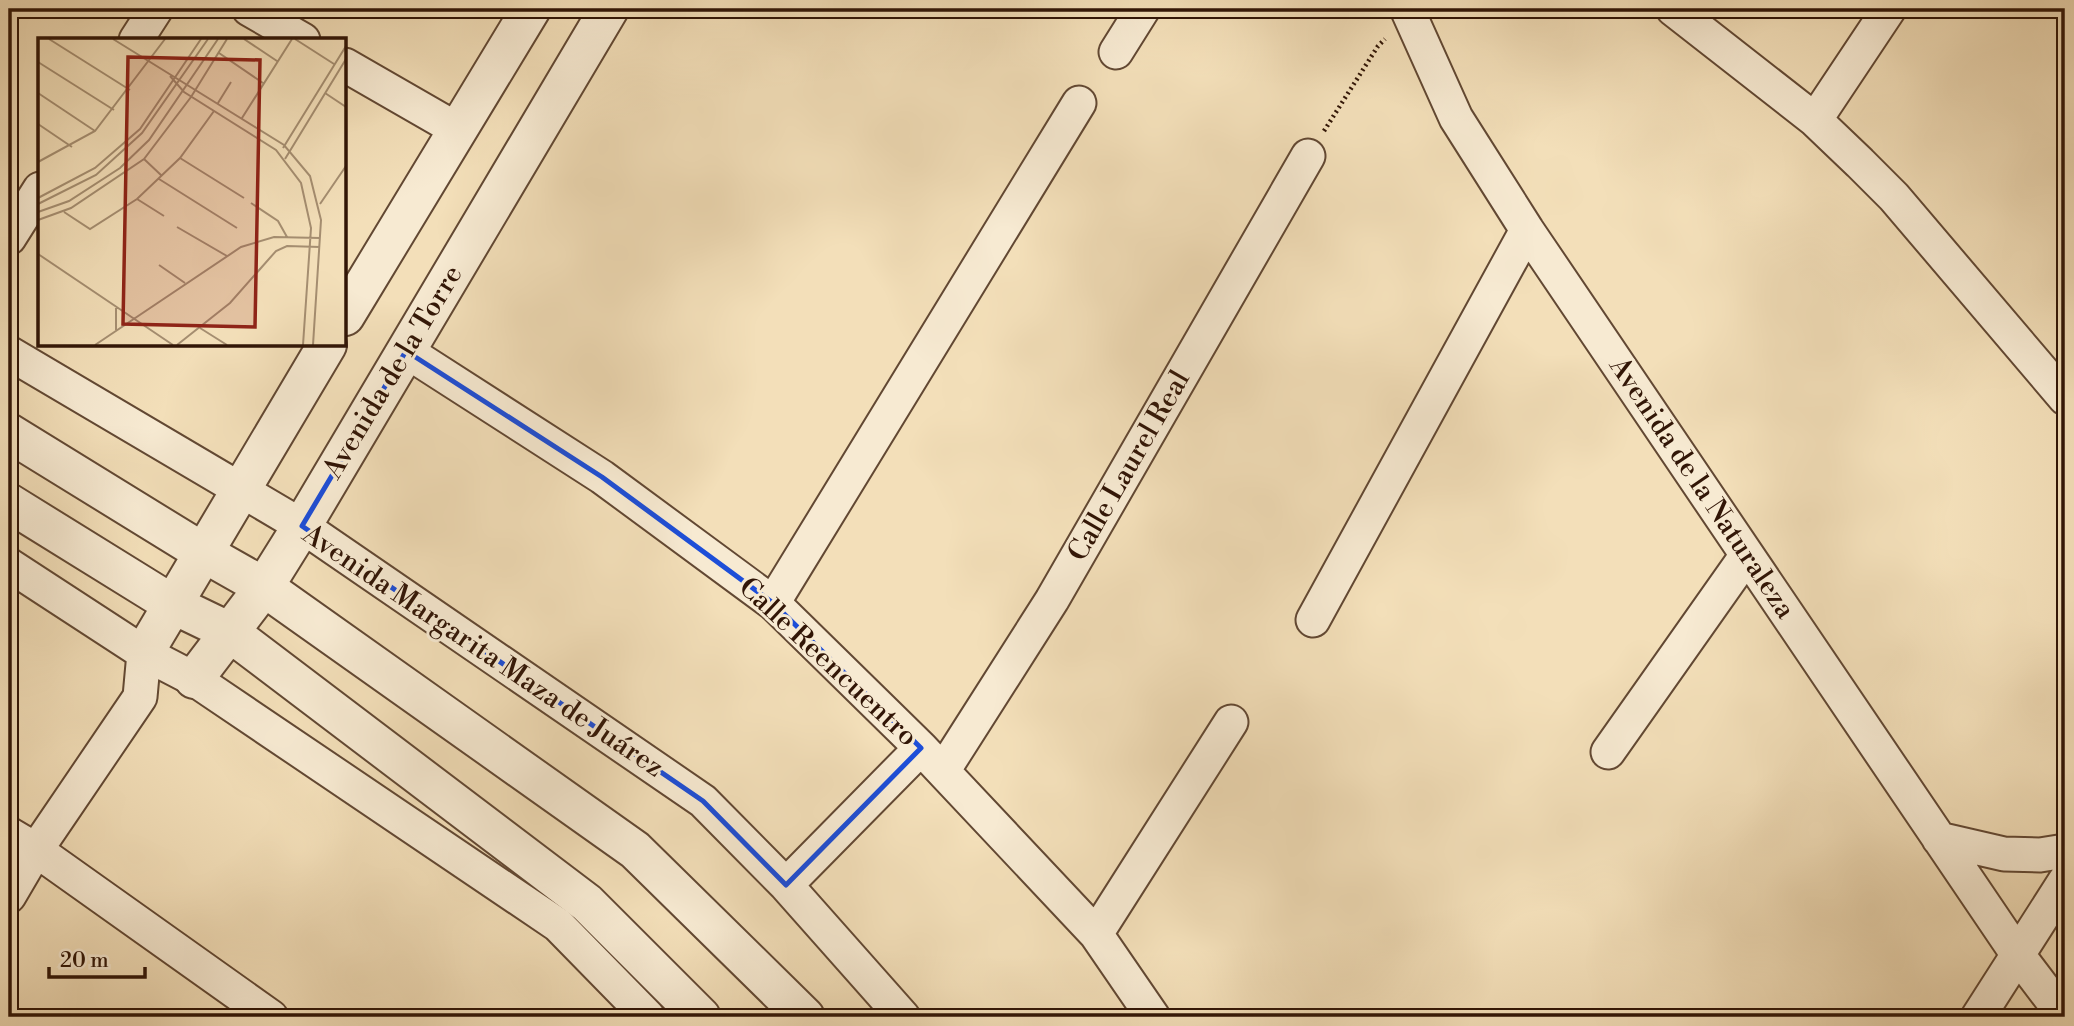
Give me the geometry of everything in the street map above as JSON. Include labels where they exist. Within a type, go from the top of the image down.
[{"type":"street","points":[[137,38],[156,9]]},
{"type":"street","points":[[249,9],[300,38]]},
{"type":"street","points":[[346,314],[531,9]]},
{"type":"street","name":"Avenida de la Torre","points":[[194,679],[264,587],[302,526],[609,9]]},
{"type":"street","points":[[1116,52],[1143,9]]},
{"type":"street","points":[[1673,9],[1815,120],[1894,197],[2065,398]]},
{"type":"street","points":[[1815,120],[1889,9]]},
{"type":"street","name":"Avenida de la Naturaleza","points":[[1409,14],[1456,118],[1527,230],[2018,955],[2065,1017]]},
{"type":"street","points":[[346,66],[458,130]]},
{"type":"street","points":[[772,603],[1079,103]]},
{"type":"street","name":"Calle Laurel Real","points":[[786,885],[932,759],[1052,600],[1308,156]]},
{"type":"street","points":[[9,238],[38,192]]},
{"type":"street","points":[[1313,620],[1527,230]]},
{"type":"street","points":[[140,697],[144,653],[326,346]]},
{"type":"street","name":"Calle Reencuentro","points":[[406,351],[602,477],[772,603],[932,759],[1096,934],[1153,1017]]},
{"type":"street","name":"Avenida Margarita Maza de Juárez","points":[[9,353],[302,526],[703,801],[786,885],[903,1017]]},
{"type":"street","points":[[9,433],[264,587],[635,850],[805,1017]]},
{"type":"street","points":[[9,503],[172,604],[228,632],[587,903],[701,1017]]},
{"type":"street","points":[[1608,752],[1747,555]]},
{"type":"street","points":[[9,565],[144,653],[194,679],[558,925],[648,1017]]},
{"type":"street","points":[[9,896],[22,842],[140,697],[194,679]]},
{"type":"street","points":[[1096,934],[1231,722]]},
{"type":"street","points":[[1939,839],[2004,854],[2040,855],[2065,851]]},
{"type":"street","points":[[22,842],[258,1013]]},
{"type":"street","points":[[1978,1017],[2065,881]]},
{"type":"path","points":[[1308,156],[1378,46],[1409,14]]},
{"type":"highlighted area","points":[[406,351],[602,477],[773,603],[921,748],[786,885],[703,801],[302,526]]}]
